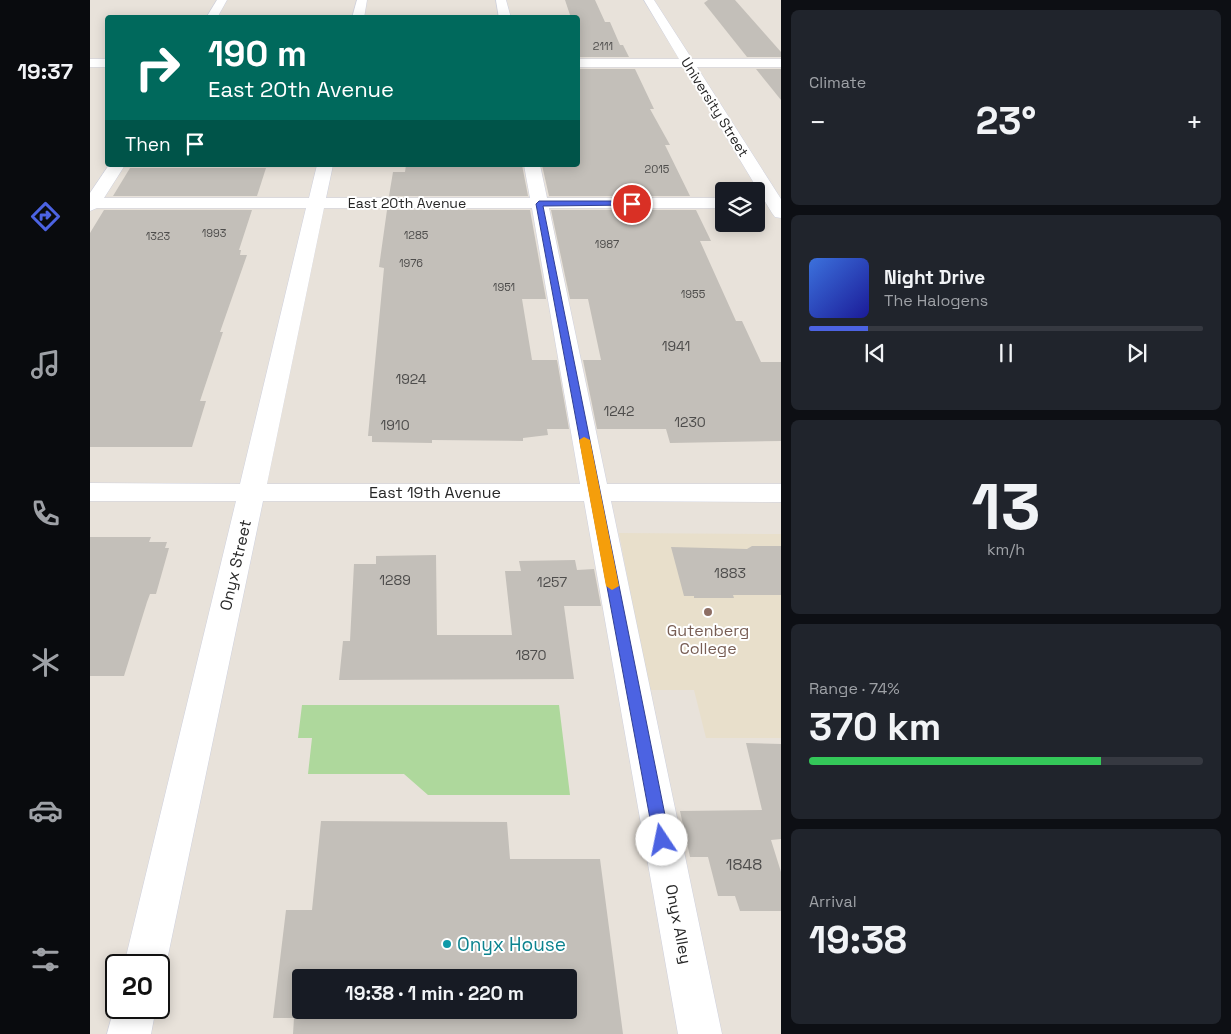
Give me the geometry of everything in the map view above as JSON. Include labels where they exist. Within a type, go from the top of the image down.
[{"type":"street","points":[[213,15],[222,0]]},
{"type":"street","points":[[359,15],[362,0]]},
{"type":"street","points":[[502,0],[504,15]]},
{"type":"street","name":"University Street","points":[[649,0],[779,207]]},
{"type":"street","points":[[90,63],[105,63]]},
{"type":"street","points":[[580,63],[781,63]]},
{"type":"street","points":[[91,204],[116,167]]},
{"type":"street","name":"Onyx Street","points":[[147,954],[325,167]]},
{"type":"street","name":"Onyx Alley","points":[[532,167],[700,1034]]},
{"type":"street","name":"East 20th Avenue","points":[[91,204],[715,204]]},
{"type":"street","points":[[765,205],[779,207]]},
{"type":"street","name":"East 19th Avenue","points":[[90,492],[781,493]]},
{"type":"street","points":[[129,1034],[132,1019]]},
{"type":"shaded area","name":"Gutenberg College","points":[[619,533],[781,534],[781,738],[706,738],[694,690],[649,690]]},
{"type":"green space","points":[[302,705],[559,705],[570,795],[428,795],[404,774],[308,774],[312,738],[298,738]]},
{"type":"building","points":[[565,0],[595,0],[605,22],[610,22],[620,45],[623,45],[629,57],[580,57],[580,15],[570,15]]},
{"type":"building","points":[[708,0],[735,0],[781,52],[781,57],[747,57],[704,3]]},
{"type":"building","points":[[580,69],[635,69],[654,109],[650,109],[670,145],[665,145],[690,196],[549,196],[542,167],[580,167]]},
{"type":"building","points":[[756,69],[781,69],[781,100]]},
{"type":"building","points":[[406,167],[522,167],[528,196],[389,196],[393,172],[405,172]]},
{"type":"building","points":[[130,168],[266,168],[257,196],[113,196]]},
{"type":"building","points":[[104,210],[252,210],[239,250],[241,250],[240,255],[247,255],[220,332],[223,332],[200,401],[206,401],[192,447],[90,447],[90,233]]},
{"type":"building","points":[[387,210],[530,210],[546,299],[522,299],[532,360],[557,360],[569,429],[547,429],[548,435],[523,438],[523,441],[432,440],[432,443],[372,442],[372,436],[368,436],[384,268],[379,267]]},
{"type":"building","points":[[551,210],[696,210],[711,241],[700,241],[736,321],[742,321],[761,362],[781,362],[781,441],[670,443],[666,429],[597,429],[583,360],[601,360],[588,299],[570,299]]},
{"type":"building","points":[[90,537],[151,537],[149,542],[167,542],[165,548],[169,548],[156,594],[150,594],[124,676],[90,676]]},
{"type":"building","points":[[752,546],[781,546],[781,595],[733,595],[734,598],[694,598],[694,596],[684,596],[671,547],[747,549]]},
{"type":"building","points":[[436,555],[437,635],[512,635],[505,571],[521,571],[519,561],[575,560],[577,570],[594,569],[601,606],[564,606],[574,679],[339,680],[343,641],[350,641],[354,564],[376,564],[376,556]]},
{"type":"building","points":[[746,743],[781,744],[781,839],[771,840],[781,872],[781,911],[740,911],[735,896],[718,896],[708,857],[690,857],[680,811],[762,810]]},
{"type":"building","name":"Onyx House","points":[[321,821],[507,822],[510,859],[600,859],[623,1034],[293,1034],[294,1019],[577,1019],[577,969],[292,969],[292,1018],[273,1018],[286,910],[312,910]]},
{"type":"slow traffic","points":[[584,440],[612,586]]},
{"type":"place","name":"Gutenberg College","points":[[708,612]]},
{"type":"place","name":"Onyx House","points":[[447,944]]},
{"type":"route","points":[[632,204],[539,204],[662,840]]}]
